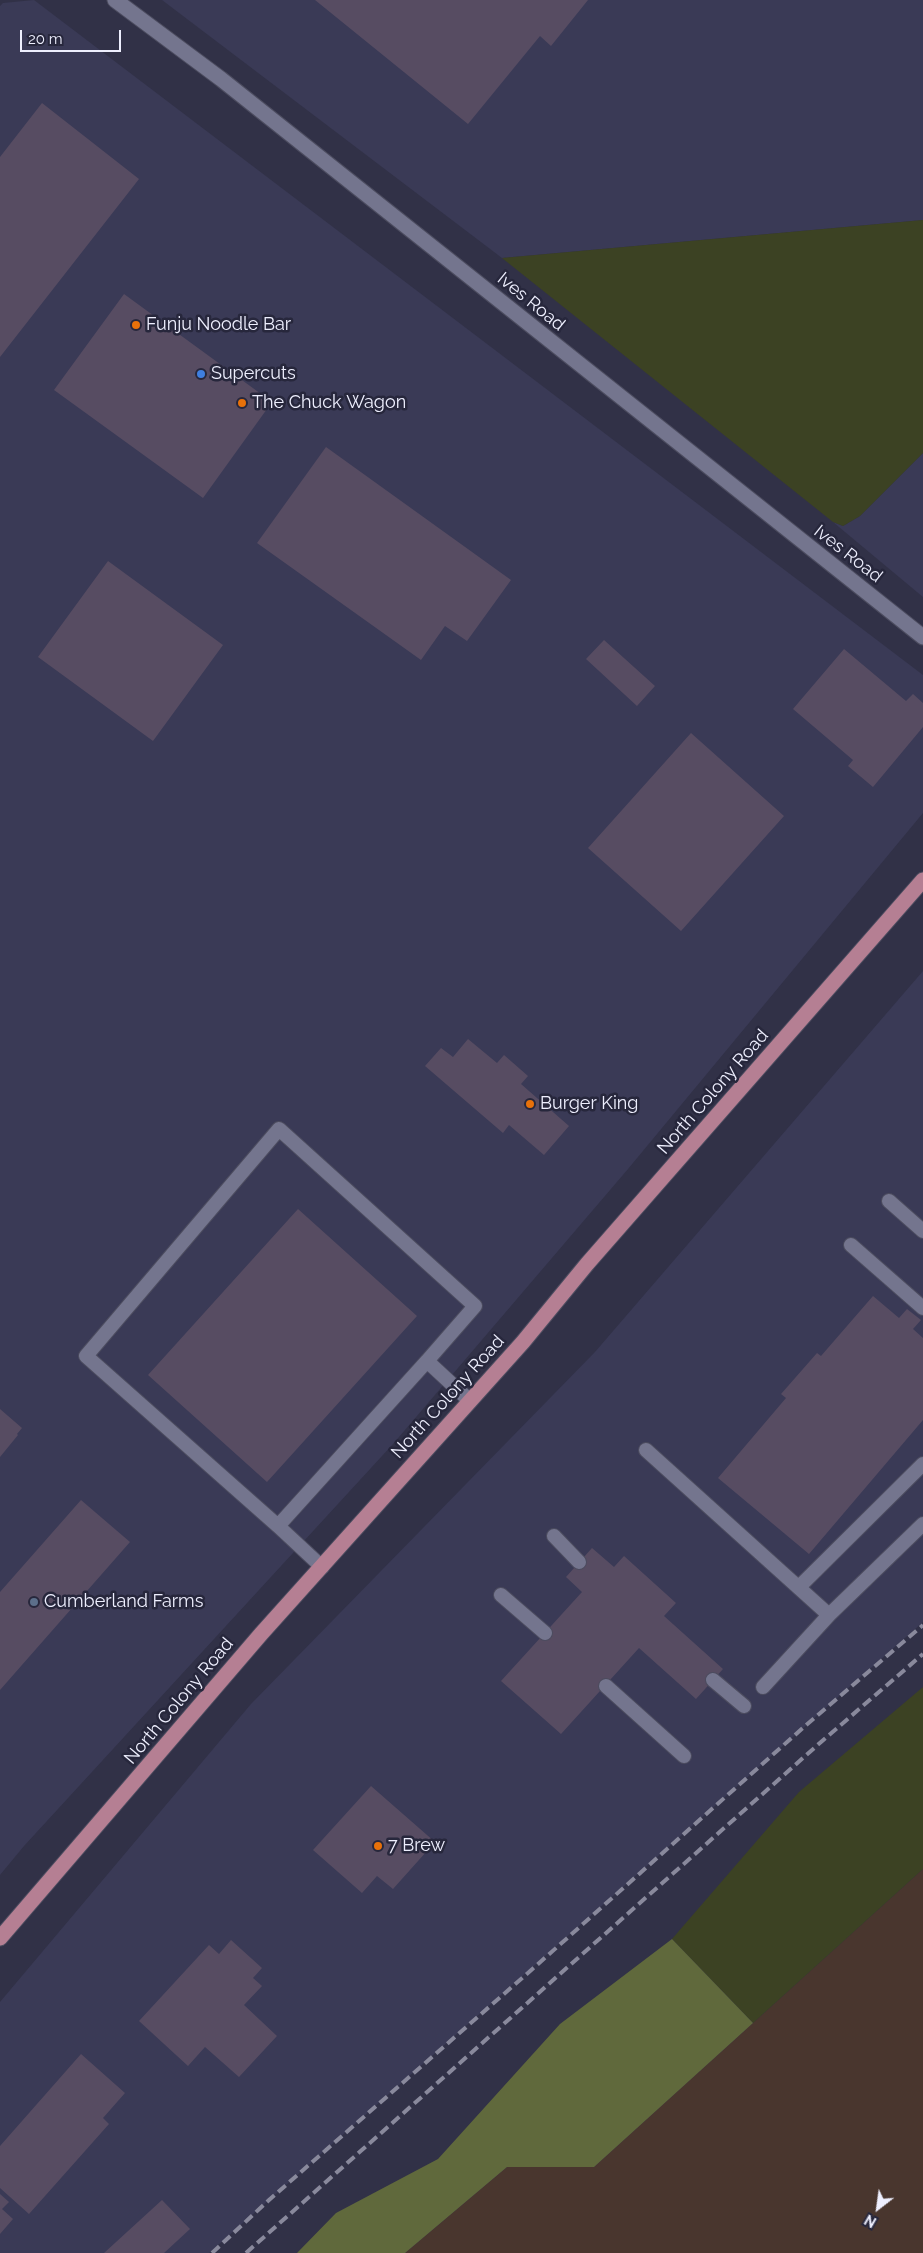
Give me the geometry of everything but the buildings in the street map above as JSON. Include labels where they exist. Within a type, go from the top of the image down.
[{"type":"main road","name":"North Colony Road","points":[[0,1938],[252,1644],[523,1342],[587,1264],[923,880]]},
{"type":"street","name":"Ives Road","points":[[114,0],[221,79],[923,637]]},
{"type":"lane","points":[[278,1526],[427,1362],[475,1306],[279,1130],[86,1356],[322,1567]]},
{"type":"lane","points":[[889,1201],[923,1231]]},
{"type":"lane","points":[[851,1246],[923,1308]]},
{"type":"lane","points":[[427,1362],[469,1400]]},
{"type":"lane","points":[[646,1450],[799,1586],[829,1616]]},
{"type":"lane","points":[[799,1586],[923,1464]]},
{"type":"lane","points":[[763,1687],[829,1616],[923,1524]]},
{"type":"lane","points":[[554,1536],[579,1562]]},
{"type":"lane","points":[[501,1595],[545,1632]]},
{"type":"lane","points":[[714,1680],[744,1706]]},
{"type":"lane","points":[[606,1686],[684,1756]]},
{"type":"shaded area","points":[[34,0],[923,675],[923,813],[628,1169],[393,1444],[24,1846],[0,1875],[0,6],[3,3]]},
{"type":"shaded area","points":[[162,0],[923,0],[923,220],[502,258]]},
{"type":"shaded area","points":[[923,453],[923,597],[833,522],[843,526],[860,516]]},
{"type":"shaded area","points":[[923,971],[923,1622],[209,2253],[0,2253],[0,2002],[251,1704],[595,1352]]},
{"type":"shaded area","points":[[923,1869],[923,2253],[405,2253],[507,2167],[594,2167]]},
{"type":"green space","points":[[923,220],[923,453],[860,516],[843,526],[833,522],[502,258]]},
{"type":"green space","points":[[923,1687],[923,1869],[753,2023],[672,1939],[799,1792]]},
{"type":"green space","points":[[672,1939],[753,2023],[594,2167],[507,2167],[405,2253],[297,2253],[336,2213],[438,2159],[560,2024]]},
{"type":"railway","points":[[212,2253],[269,2200],[805,1726],[923,1625]]},
{"type":"railway","points":[[246,2253],[821,1742],[923,1654]]},
{"type":"place","name":"Funju Noodle Bar","points":[[136,325]]},
{"type":"place","name":"Supercuts","points":[[201,374]]},
{"type":"place","name":"The Chuck Wagon","points":[[242,403]]},
{"type":"place","name":"Burger King","points":[[530,1104]]},
{"type":"place","name":"Cumberland Farms","points":[[34,1602]]},
{"type":"place","name":"7 Brew","points":[[378,1846]]}]
